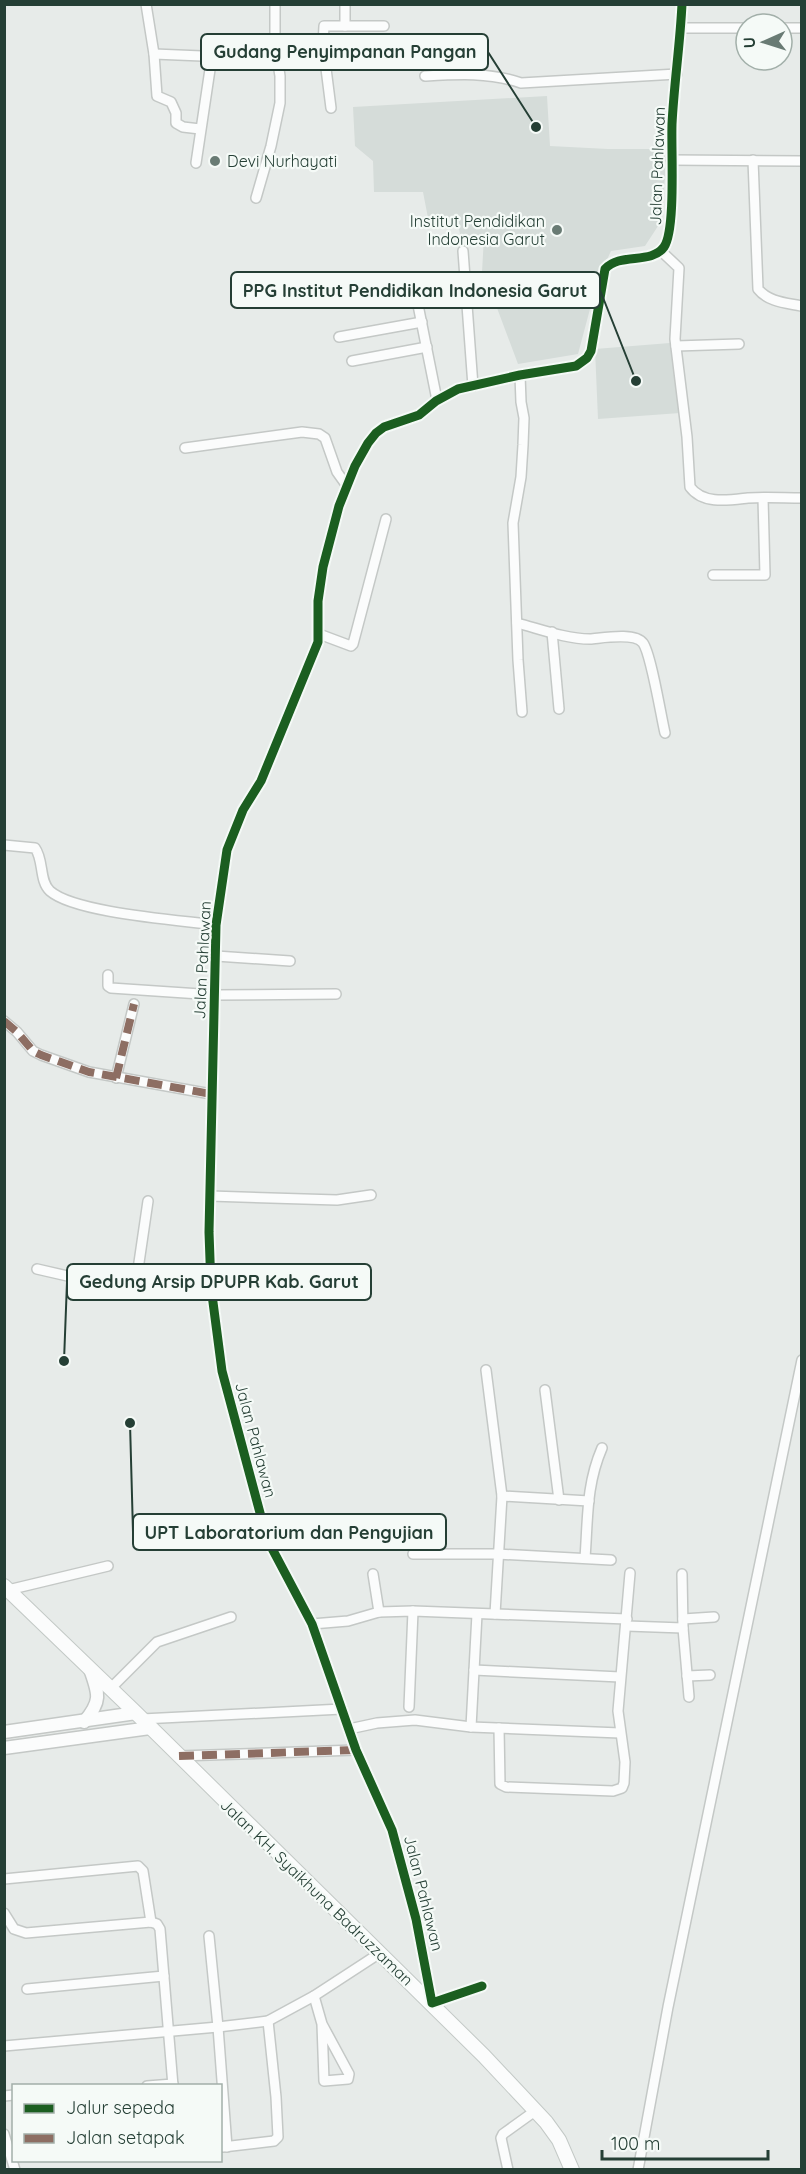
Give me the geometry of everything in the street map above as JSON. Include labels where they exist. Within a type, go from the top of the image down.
[{"type":"main road","name":"Jalan KH. Syaikhuna Badruzzaman","points":[[6,1588],[432,2003],[535,2111],[559,2140],[572,2169]]},
{"type":"street","points":[[146,4],[154,54],[157,96],[171,102],[176,113],[176,123],[180,126],[200,129]]},
{"type":"street","points":[[256,198],[271,146],[280,103],[275,45],[275,4]]},
{"type":"street","points":[[345,4],[345,26]]},
{"type":"street","name":"Jalan Pahlawan","points":[[432,2003],[419,1929],[401,1856],[392,1830],[356,1750],[312,1624],[267,1539],[222,1371],[211,1287],[211,1094],[216,925],[227,850],[234,830],[261,781],[319,634],[318,601],[323,567],[339,506],[355,466],[376,433],[419,415],[437,400],[458,390],[520,375],[576,366],[587,358],[591,351],[605,269],[614,261],[654,255],[666,245],[671,226],[671,160],[682,4]]},
{"type":"street","points":[[331,108],[323,45],[324,26],[384,26]]},
{"type":"street","points":[[681,28],[734,28]]},
{"type":"street","points":[[275,45],[323,45]]},
{"type":"street","points":[[154,54],[278,59]]},
{"type":"street","points":[[196,163],[212,56]]},
{"type":"street","points":[[425,76],[463,73],[501,76],[521,83],[677,74]]},
{"type":"street","points":[[671,160],[801,161]]},
{"type":"street","points":[[753,160],[758,289],[762,294],[777,302],[801,306]]},
{"type":"street","points":[[463,251],[473,386]]},
{"type":"street","points":[[661,251],[679,268],[676,346],[690,487],[694,493],[726,502],[763,498],[801,498]]},
{"type":"street","points":[[414,285],[437,400]]},
{"type":"street","points":[[339,337],[422,322]]},
{"type":"street","points":[[676,346],[739,344]]},
{"type":"street","points":[[352,361],[427,347]]},
{"type":"street","points":[[520,375],[524,418],[523,445],[513,523],[522,712]]},
{"type":"street","points":[[185,448],[293,433],[319,434],[325,438],[338,472],[347,486]]},
{"type":"street","points":[[713,575],[765,575],[763,498]]},
{"type":"street","points":[[319,634],[351,646],[353,644],[386,519]]},
{"type":"street","points":[[517,623],[575,638],[621,637],[642,640],[665,733]]},
{"type":"street","points":[[552,632],[559,709]]},
{"type":"street","points":[[4,845],[35,848],[47,887],[51,892],[79,905],[216,925]]},
{"type":"street","points":[[216,956],[290,961]]},
{"type":"street","points":[[108,975],[109,988],[215,995],[336,994]]},
{"type":"street","points":[[116,1078],[134,1004]]},
{"type":"street","points":[[4,1021],[33,1051],[89,1072],[211,1094]]},
{"type":"street","points":[[210,1196],[337,1200],[371,1195]]},
{"type":"street","points":[[136,1283],[148,1201]]},
{"type":"street","points":[[37,1269],[85,1280],[211,1287]]},
{"type":"street","points":[[638,2169],[668,2007],[801,1360]]},
{"type":"street","points":[[486,1370],[502,1496],[495,1614]]},
{"type":"street","points":[[545,1390],[559,1500]]},
{"type":"street","points":[[585,1558],[589,1485],[602,1448]]},
{"type":"street","points":[[502,1496],[589,1501]]},
{"type":"street","points":[[413,1554],[497,1554],[611,1560]]},
{"type":"street","points":[[6,1588],[108,1566]]},
{"type":"street","points":[[499,1728],[500,1784],[506,1787],[601,1791],[622,1788],[625,1762],[618,1711],[630,1573]]},
{"type":"street","points":[[373,1574],[379,1612]]},
{"type":"street","points":[[682,1574],[683,1624],[689,1697]]},
{"type":"street","points":[[312,1624],[348,1621],[379,1612],[412,1611],[627,1623],[683,1624],[714,1617]]},
{"type":"street","points":[[409,1707],[412,1611]]},
{"type":"street","points":[[471,1727],[477,1614]]},
{"type":"street","points":[[110,1689],[157,1642],[231,1617]]},
{"type":"street","points":[[84,1722],[96,1709],[98,1698],[90,1669]]},
{"type":"street","points":[[474,1670],[620,1677]]},
{"type":"street","points":[[687,1676],[710,1675]]},
{"type":"street","points":[[4,1732],[84,1722],[342,1709]]},
{"type":"street","points":[[4,1748],[142,1720]]},
{"type":"street","points":[[349,1729],[377,1723],[415,1720],[471,1727],[620,1733]]},
{"type":"street","points":[[178,1756],[356,1750]]},
{"type":"street","points":[[4,1879],[138,1866],[143,1870],[151,1922]]},
{"type":"street","points":[[4,1913],[14,1929],[26,1933],[151,1922],[157,1924],[160,1929],[173,2084]]},
{"type":"street","points":[[209,1936],[221,2084]]},
{"type":"street","points":[[4,2046],[218,2027],[267,2020],[314,1996],[380,1953]]},
{"type":"street","points":[[27,1989],[164,1976]]},
{"type":"street","points":[[432,2003],[482,1986]]},
{"type":"street","points":[[314,1996],[322,2024],[350,2074],[348,2079],[324,2081],[322,2024]]},
{"type":"street","points":[[222,2107],[224,2147],[274,2141],[278,2137],[267,2020]]},
{"type":"street","points":[[508,2169],[501,2138],[503,2134],[535,2111]]},
{"type":"street","points":[[4,2134],[12,2159]]},
{"type":"shaded area","name":"Institut Pendidikan Indonesia Garut","points":[[547,96],[550,146],[665,149],[665,177],[660,223],[645,246],[611,251],[598,279],[578,354],[518,364],[491,292],[493,276],[482,272],[484,237],[461,239],[458,224],[428,218],[423,192],[374,192],[373,161],[355,146],[353,107]]},
{"type":"shaded area","points":[[670,343],[680,413],[598,419],[595,349]]},
{"type":"marked path","points":[[116,1078],[134,1004]]},
{"type":"marked path","points":[[4,1021],[33,1051],[89,1072],[211,1094]]},
{"type":"marked path","points":[[179,1756],[356,1750]]},
{"type":"cycle path","points":[[482,1986],[432,2003],[416,1919],[392,1830],[356,1750],[312,1624],[267,1539],[222,1371],[211,1287],[209,1232],[216,925],[227,850],[243,810],[261,781],[318,642],[318,601],[323,567],[339,506],[355,466],[368,443],[384,427],[419,415],[436,401],[458,389],[520,375],[576,366],[587,358],[591,351],[605,269],[619,261],[651,256],[664,247],[668,238],[672,207],[672,124],[682,4]]},
{"type":"place","name":"Gudang Penyimpanan Pangan","points":[[536,127]]},
{"type":"place","name":"Devi Nurhayati","points":[[215,161]]},
{"type":"place","name":"Institut Pendidikan Indonesia Garut","points":[[557,230]]},
{"type":"place","name":"PPG Institut Pendidikan Indonesia Garut","points":[[636,381]]},
{"type":"place","name":"Gedung Arsip DPUPR Kab. Garut","points":[[64,1361]]},
{"type":"place","name":"UPT Laboratorium dan Pengujian","points":[[130,1423]]}]
